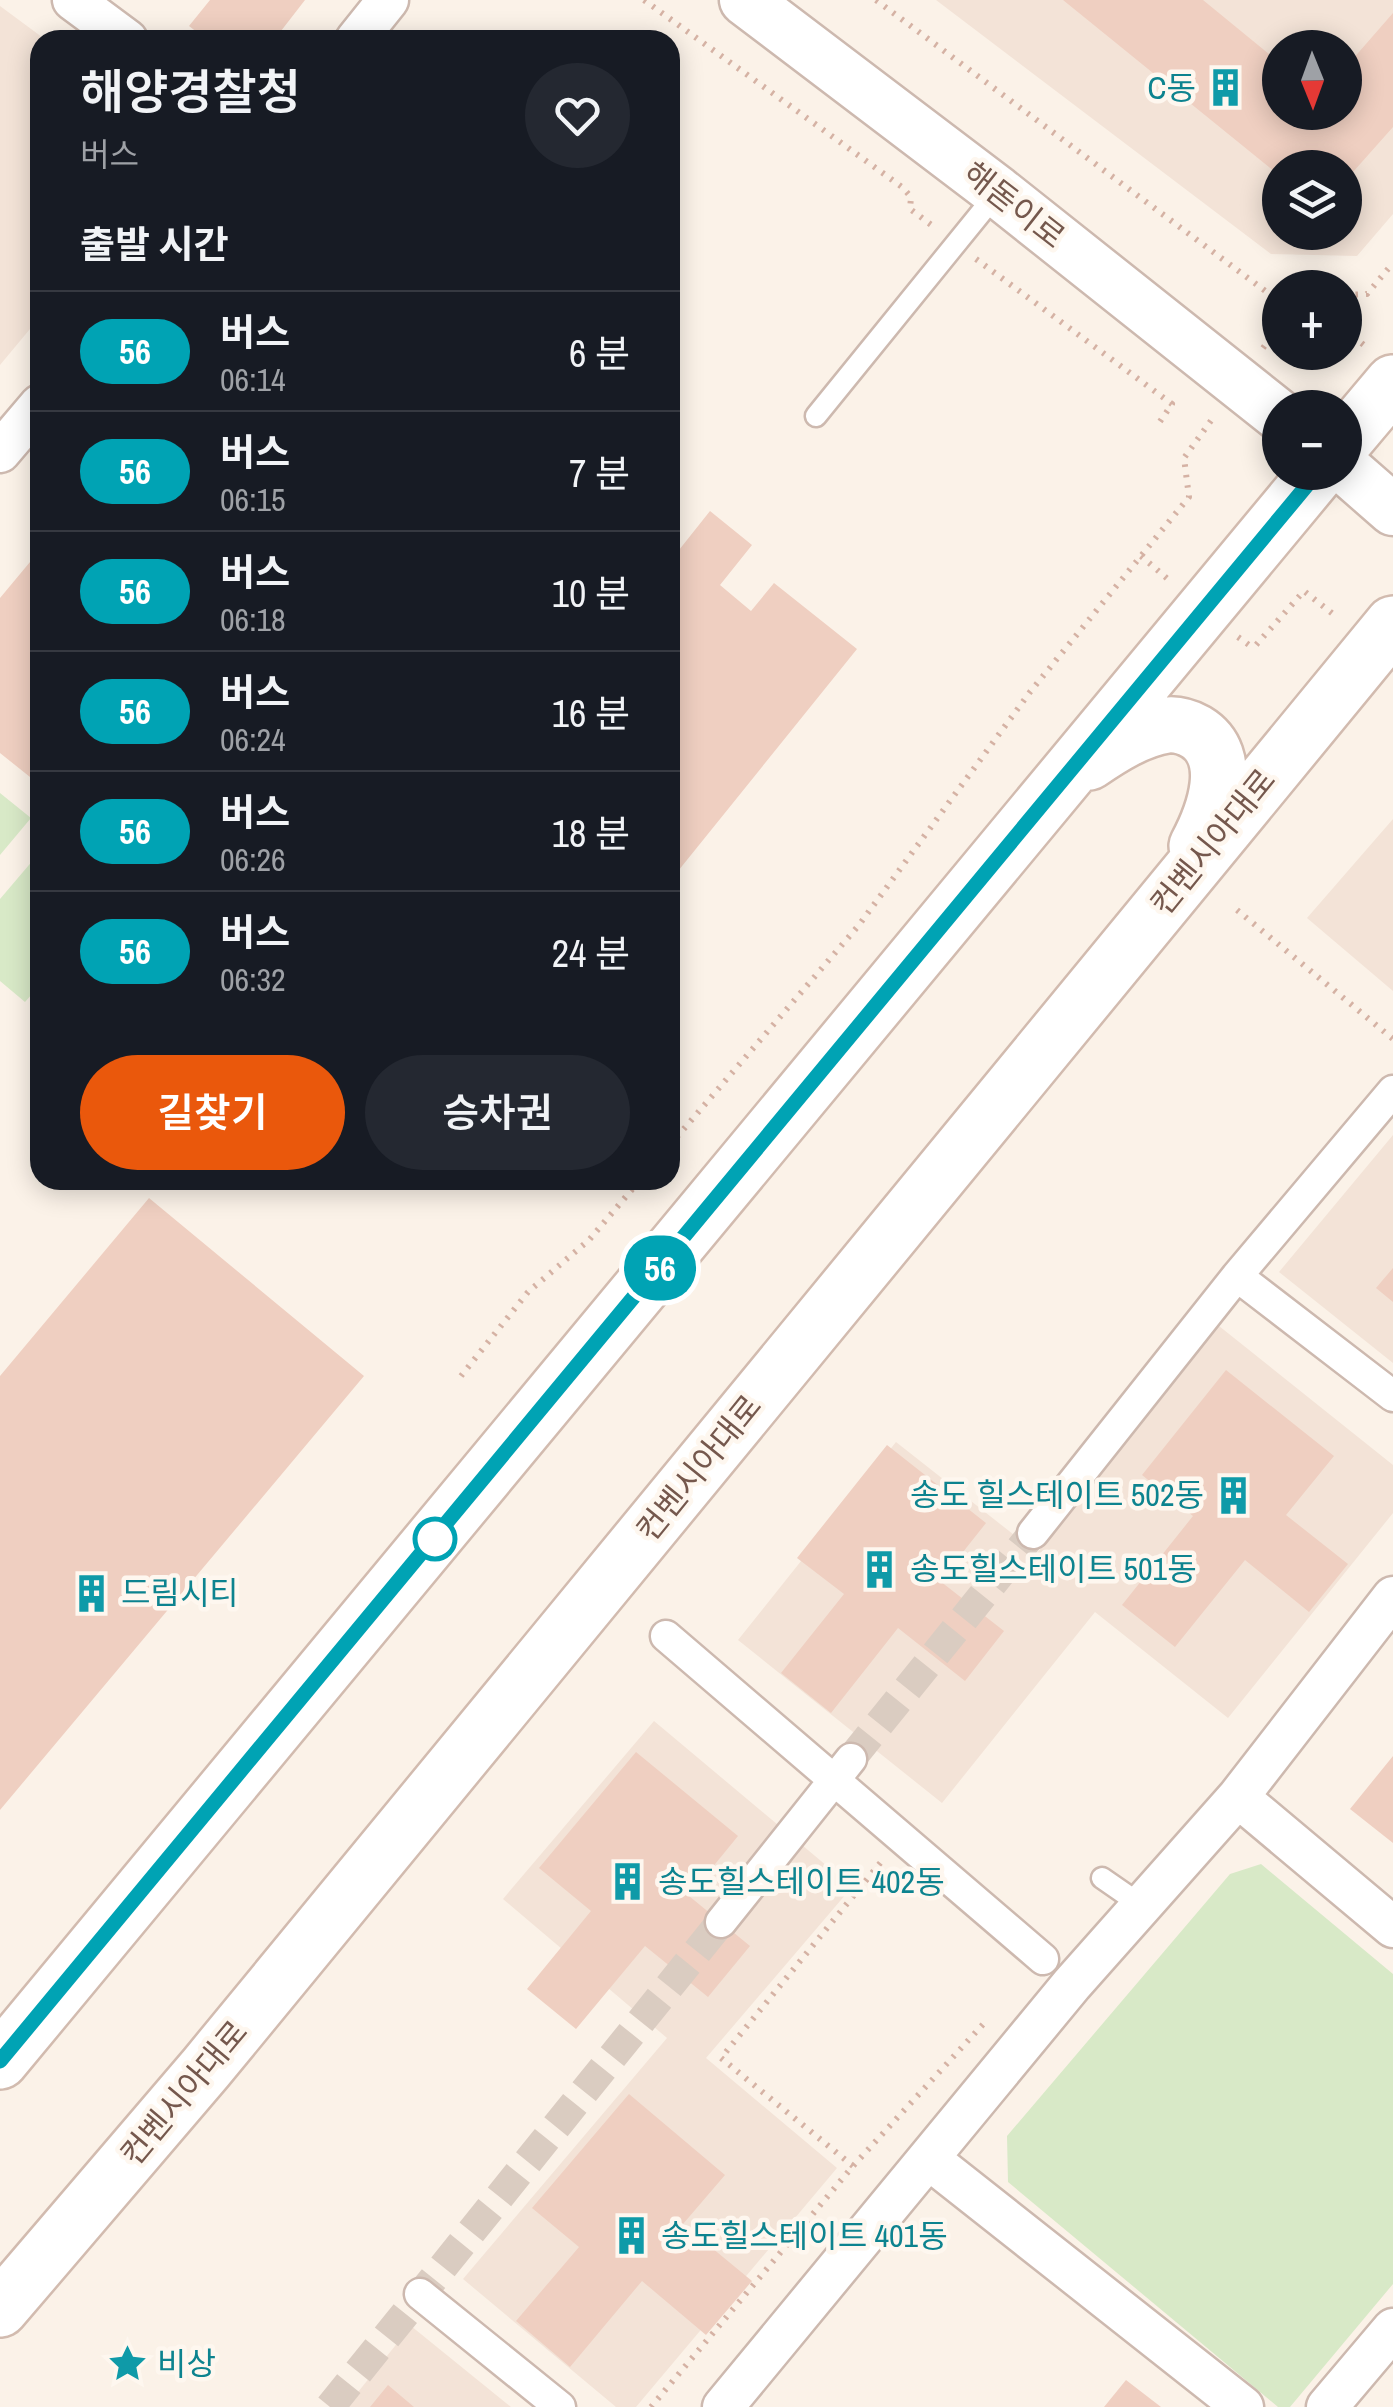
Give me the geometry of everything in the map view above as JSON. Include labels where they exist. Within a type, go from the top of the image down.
[{"type":"main road","points":[[1362,420],[1393,383]]},
{"type":"main road","points":[[0,2061],[1303,490]]},
{"type":"main road","name":"컨벤시아대로","points":[[0,2309],[206,2068],[1393,624]]},
{"type":"main road","points":[[1058,784],[1116,744],[1167,725],[1186,726],[1210,742],[1219,770],[1213,810],[1173,891]]},
{"type":"street","points":[[74,0],[113,30]]},
{"type":"street","points":[[364,30],[388,0]]},
{"type":"street","name":"해돋이로","points":[[744,0],[998,192],[1262,402]]},
{"type":"street","points":[[0,452],[30,417]]},
{"type":"street","points":[[1362,483],[1393,510]]},
{"type":"street","points":[[1034,1533],[1236,1276],[1393,1091]]},
{"type":"street","points":[[1236,1276],[1393,1396]]},
{"type":"street","points":[[723,2407],[1142,1905],[1238,1797],[1393,1597]]},
{"type":"street","points":[[666,1636],[1043,1959]]},
{"type":"street","points":[[721,1922],[851,1759]]},
{"type":"street","points":[[1238,1797],[1393,1927]]},
{"type":"street","points":[[929,2159],[1243,2407]]},
{"type":"street","points":[[420,2294],[560,2407]]},
{"type":"street","points":[[1327,2407],[1393,2328]]},
{"type":"lane","points":[[816,416],[998,192]]},
{"type":"lane","points":[[1102,1878],[1142,1905]]},
{"type":"path","points":[[644,0],[902,187],[910,197],[910,208]]},
{"type":"path","points":[[876,0],[1262,289]]},
{"type":"path","points":[[1362,294],[1367,294],[1393,262]]},
{"type":"path","points":[[996,274],[1172,404],[1159,423]]},
{"type":"path","points":[[680,1134],[859,925],[1030,692],[1189,496],[1184,458]]},
{"type":"path","points":[[1140,556],[1155,568]]},
{"type":"path","points":[[1234,634],[1249,646],[1256,645],[1304,591],[1324,606]]},
{"type":"path","points":[[1237,910],[1393,1040]]},
{"type":"path","points":[[461,1376],[528,1292],[588,1240],[631,1190]]},
{"type":"path","points":[[854,2166],[721,2058],[902,1837]]},
{"type":"shaded area","points":[[936,0],[1393,0],[1393,214],[1357,256],[1271,254],[1266,250],[1362,250],[1362,150],[1262,150],[1262,247]]},
{"type":"shaded area","points":[[0,6],[32,30],[30,329],[0,365]]},
{"type":"shaded area","points":[[1393,819],[1393,991],[1307,918]]},
{"type":"shaded area","points":[[1393,1135],[1393,1363],[1279,1272]]},
{"type":"shaded area","points":[[1219,1326],[1393,1465],[1393,1513],[1228,1718],[1095,1612],[942,1803],[738,1640],[896,1442],[1037,1553]]},
{"type":"shaded area","points":[[654,1721],[852,1887],[706,2058],[837,2168],[636,2407],[616,2407],[463,2279],[667,2038],[503,1899]]},
{"type":"shaded area","points":[[411,2326],[511,2407],[346,2407]]},
{"type":"green space","points":[[0,793],[30,819],[0,855]]},
{"type":"green space","points":[[30,864],[30,996],[25,1002],[0,981],[0,899]]},
{"type":"green space","points":[[1261,1864],[1393,1974],[1393,2284],[1290,2407],[1278,2407],[1008,2182],[1007,2136],[1230,1874]]},
{"type":"building","points":[[210,0],[305,0],[282,30],[194,30],[189,26]]},
{"type":"building","name":"C동","points":[[1063,0],[1203,0],[1262,48],[1262,130],[1362,130],[1362,49],[1393,13],[1393,127],[1362,162],[1362,150],[1262,150],[1262,161]]},
{"type":"building","points":[[710,511],[752,545],[720,585],[751,611],[774,583],[857,649],[680,869],[680,549]]},
{"type":"building","points":[[30,562],[30,777],[0,753],[0,598]]},
{"type":"building","name":"드림시티","points":[[149,1198],[364,1376],[0,1810],[0,1376]]},
{"type":"building","points":[[1393,1268],[1393,1302],[1376,1288]]},
{"type":"building","name":"송도 힐스테이트 502동","points":[[1226,1370],[1334,1456],[1286,1515],[1348,1564],[1309,1612],[1245,1560],[1175,1647],[1122,1605],[1193,1516],[1142,1475]]},
{"type":"building","name":"송도힐스테이트 501동","points":[[887,1445],[986,1523],[940,1581],[1004,1631],[965,1681],[898,1628],[831,1713],[781,1673],[844,1594],[797,1558]]},
{"type":"building","name":"송도힐스테이트 402동","points":[[636,1752],[738,1836],[689,1896],[750,1946],[708,1997],[645,1946],[576,2029],[527,1989],[591,1911],[539,1868]]},
{"type":"building","points":[[1393,1756],[1393,1843],[1350,1809]]},
{"type":"building","name":"송도힐스테이트 401동","points":[[629,2094],[725,2175],[683,2224],[752,2281],[706,2335],[642,2281],[570,2367],[516,2321],[579,2247],[532,2208]]},
{"type":"building","points":[[1126,2380],[1161,2407],[1104,2407]]},
{"type":"building","points":[[388,2385],[414,2407],[370,2407]]},
{"type":"tunnel","points":[[851,1759],[1033,1533]]},
{"type":"tunnel","points":[[330,2407],[721,1922]]},
{"type":"bus line","name":"56","points":[[0,2061],[1303,490]]},
{"type":"place","name":"C동","points":[[1226,88]]},
{"type":"place","name":"송도 힐스테이트 502동","points":[[1234,1495]]},
{"type":"place","name":"송도힐스테이트 501동","points":[[880,1569]]},
{"type":"place","name":"드림시티","points":[[91,1593]]},
{"type":"place","name":"송도힐스테이트 402동","points":[[628,1882]]},
{"type":"place","name":"송도힐스테이트 401동","points":[[631,2236]]},
{"type":"place","name":"비상","points":[[127,2364]]}]
